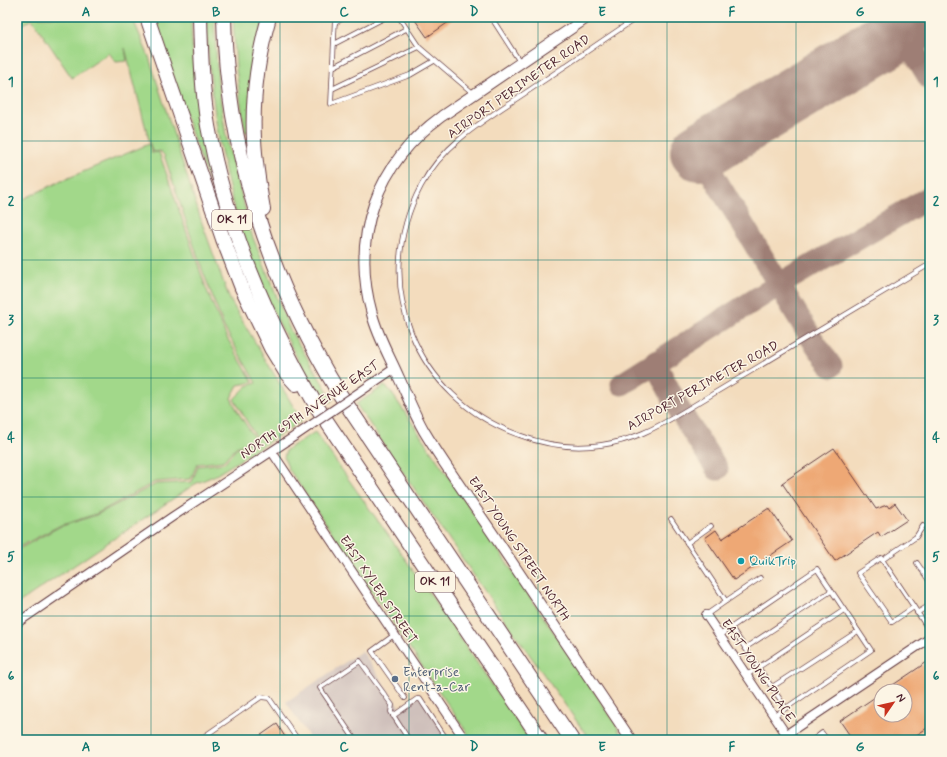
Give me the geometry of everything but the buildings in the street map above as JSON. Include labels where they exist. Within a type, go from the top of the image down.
[{"type":"highway","points":[[147,17],[223,239],[242,288],[287,374],[316,407]]},
{"type":"highway","name":"OK 11","points":[[200,17],[206,112],[226,199],[240,248],[262,303],[288,356],[316,407],[541,740]]},
{"type":"highway","name":"OK 11","points":[[224,17],[228,79],[239,145],[253,202],[268,249],[291,304],[322,366],[572,740]]},
{"type":"highway","points":[[268,249],[254,138],[256,75],[269,17]]},
{"type":"highway","points":[[520,663],[583,740]]},
{"type":"street","name":"NORTH 69TH AVENUE EAST","points":[[17,623],[395,368],[372,315],[367,292],[364,252],[371,211],[378,191],[388,172],[409,144],[427,126],[588,17]]},
{"type":"street","name":"EAST YOUNG STREET NORTH","points":[[395,368],[423,430],[631,740]]},
{"type":"street","name":"EAST XYLER STREET","points":[[272,452],[465,740]]},
{"type":"street","name":"EAST YOUNG PLACE","points":[[706,615],[788,737]]},
{"type":"street","points":[[778,740],[788,737],[930,638]]},
{"type":"lane","points":[[335,17],[331,104],[410,75],[434,61]]},
{"type":"lane","points":[[335,23],[345,17]]},
{"type":"lane","points":[[334,44],[386,17]]},
{"type":"lane","points":[[398,17],[419,47],[474,94]]},
{"type":"lane","points":[[491,17],[521,63]]},
{"type":"lane","name":"AIRPORT PERIMETER ROAD","points":[[638,17],[472,129],[437,162],[422,184],[406,222],[401,248],[400,273],[402,300],[410,332],[428,367],[456,399],[498,428],[528,438],[552,444],[574,446],[600,446],[624,441],[647,432],[681,413],[930,264]]},
{"type":"lane","points":[[333,67],[406,29]]},
{"type":"lane","points":[[332,89],[419,47]]},
{"type":"lane","points":[[670,518],[726,601]]},
{"type":"lane","points":[[687,543],[711,526]]},
{"type":"lane","points":[[914,607],[892,622],[858,573],[881,558],[882,560],[916,537],[923,526]]},
{"type":"lane","points":[[882,560],[930,632]]},
{"type":"lane","points":[[917,563],[930,582]]},
{"type":"lane","points":[[719,635],[817,570],[871,650],[774,716]]},
{"type":"lane","points":[[706,615],[760,578]]},
{"type":"lane","points":[[745,648],[831,591]]},
{"type":"lane","points":[[917,613],[930,605]]},
{"type":"lane","points":[[747,675],[844,610]]},
{"type":"lane","points":[[731,627],[786,708]]},
{"type":"lane","points":[[772,687],[858,631]]},
{"type":"lane","points":[[394,635],[372,651],[405,698]]},
{"type":"lane","points":[[355,740],[320,688],[360,661],[392,705],[391,712],[409,740]]},
{"type":"lane","points":[[199,740],[261,697],[269,698],[298,740]]},
{"type":"lane","points":[[393,716],[417,699],[420,699],[447,740]]},
{"type":"lane","points":[[813,740],[822,733],[827,740]]},
{"type":"shaded area","points":[[362,651],[400,708],[420,695],[451,740],[311,740],[286,702]]},
{"type":"green space","points":[[17,17],[132,17],[149,57],[202,223],[230,300],[302,421],[216,475],[195,484],[17,604],[17,550],[59,527],[96,515],[156,484],[192,482],[198,466],[224,463],[237,448],[257,439],[234,399],[247,386],[256,383],[224,327],[200,264],[164,155],[160,151],[153,152],[151,148],[125,48],[127,61],[116,62],[109,53],[72,78],[32,19],[22,25]]},
{"type":"green space","points":[[151,17],[191,17],[197,99],[211,180],[208,180]]},
{"type":"green space","points":[[206,17],[214,17],[218,83],[226,136],[252,235],[290,330],[333,400],[324,406],[273,311],[248,251],[239,223],[218,136],[210,77]]},
{"type":"green space","points":[[233,17],[265,17],[250,132],[245,132],[236,69]]},
{"type":"green space","points":[[149,144],[152,153],[159,152],[206,288],[226,336],[253,382],[238,385],[231,398],[255,439],[236,447],[223,461],[197,464],[191,479],[155,482],[96,514],[59,526],[17,548],[17,202],[59,182]]},
{"type":"green space","points":[[384,386],[389,389],[616,724],[623,740],[590,740],[493,603],[356,404]]},
{"type":"green space","points":[[315,432],[430,594],[530,740],[472,740],[288,468],[284,457],[286,450]]},
{"type":"taxiway","points":[[893,17],[930,79]]},
{"type":"taxiway","points":[[699,152],[810,336],[831,366]]},
{"type":"taxiway","points":[[622,384],[780,284],[930,197]]},
{"type":"taxiway","points":[[655,363],[681,413],[717,469]]},
{"type":"runway","points":[[699,152],[925,17]]},
{"type":"place","name":"QuikTrip","points":[[741,561]]},
{"type":"place","name":"Enterprise Rent-a-Car","points":[[395,679]]}]
